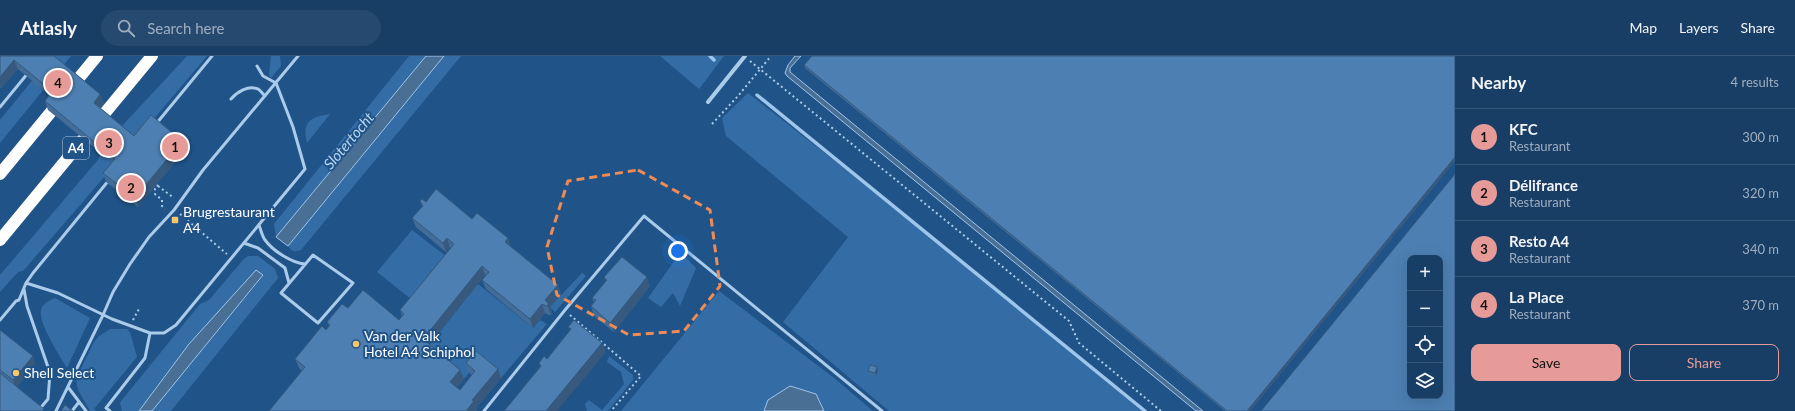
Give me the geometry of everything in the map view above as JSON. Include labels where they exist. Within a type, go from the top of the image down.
[{"type":"highway","points":[[0,174],[97,56]]},
{"type":"highway","name":"A4","points":[[0,240],[152,56]]},
{"type":"street","points":[[708,102],[745,56]]},
{"type":"lane","points":[[153,127],[212,56]]},
{"type":"lane","points":[[56,411],[113,292],[130,264],[149,237],[174,210],[204,170],[298,56]]},
{"type":"lane","points":[[26,283],[58,293],[103,315],[150,333],[164,333],[176,325],[305,169],[293,126],[276,83],[263,76],[257,66]]},
{"type":"lane","points":[[0,107],[32,68]]},
{"type":"lane","points":[[231,98],[237,92],[249,89],[258,89],[265,96]]},
{"type":"lane","points":[[0,320],[16,301],[19,300],[26,283],[113,175]]},
{"type":"lane","points":[[484,411],[565,310],[644,216],[882,411]]},
{"type":"lane","points":[[259,225],[264,239],[269,244],[290,261],[305,264]]},
{"type":"lane","points":[[244,243],[258,248],[285,268],[290,283]]},
{"type":"lane","points":[[313,255],[353,283],[318,323],[281,293],[290,283],[313,255]]},
{"type":"lane","points":[[24,289],[27,306],[50,373],[48,400],[38,411]]},
{"type":"lane","points":[[110,411],[106,408],[145,358],[150,333]]},
{"type":"lane","points":[[68,387],[87,411]]},
{"type":"lane","points":[[72,411],[79,402]]},
{"type":"path","points":[[745,56],[1069,321],[1080,343],[1162,411]]},
{"type":"path","points":[[712,124],[738,96],[770,56]]},
{"type":"path","points":[[170,214],[162,207],[162,200],[155,194],[155,189],[158,185],[180,202]]},
{"type":"path","points":[[174,210],[232,258]]},
{"type":"path","points":[[130,326],[140,307]]},
{"type":"path","points":[[565,310],[641,376],[611,411]]},
{"type":"highlighted area","points":[[638,170],[710,210],[720,286],[684,331],[629,335],[557,295],[547,247],[568,181]]},
{"type":"shaded area","points":[[52,56],[71,56],[0,143],[0,120]]},
{"type":"shaded area","points":[[187,56],[207,56],[23,271],[18,272],[0,292],[0,275],[97,161],[104,149],[122,126]]},
{"type":"shaded area","points":[[271,56],[280,56],[281,66],[271,78],[269,75]]},
{"type":"shaded area","points":[[409,56],[426,56],[276,237],[274,224]]},
{"type":"shaded area","points":[[426,56],[444,56],[288,246],[276,237]]},
{"type":"shaded area","points":[[444,56],[461,56],[301,250],[292,250],[288,246]]},
{"type":"shaded area","points":[[660,56],[724,56],[699,89]]},
{"type":"shaded area","points":[[795,56],[801,56],[790,68],[790,72],[1203,411],[1196,411],[787,76],[785,73],[788,65]]},
{"type":"shaded area","points":[[748,93],[881,197],[1142,411],[889,411],[783,322],[848,237],[726,136],[722,118]]},
{"type":"shaded area","points":[[330,114],[307,143],[306,130],[309,122],[317,117]]},
{"type":"shaded area","points":[[412,230],[452,261],[416,303],[377,272]]},
{"type":"shaded area","points":[[248,256],[258,256],[275,269],[278,278],[171,411],[152,411],[263,276],[189,344],[139,411],[122,411],[120,403],[122,400],[200,304],[209,300]]},
{"type":"shaded area","points":[[686,258],[696,268],[680,306],[673,293],[661,307],[648,298],[675,260]]},
{"type":"shaded area","points":[[256,270],[263,275],[152,411],[139,411],[189,344]]},
{"type":"shaded area","points":[[582,273],[586,276],[555,312],[550,307]]},
{"type":"shaded area","points":[[478,284],[533,328],[540,320],[547,324],[501,378],[480,360],[464,379],[427,348]]},
{"type":"shaded area","points":[[719,291],[833,377],[873,411],[824,411],[768,400],[764,411],[621,411]]},
{"type":"shaded area","points":[[55,298],[90,318],[67,368],[46,331],[41,316],[41,310],[46,302]]},
{"type":"shaded area","points":[[110,329],[127,329],[130,332],[137,357],[94,409],[96,411],[90,411],[78,390],[76,379],[94,342],[99,336]]},
{"type":"shaded area","points":[[609,356],[633,375],[633,380],[608,411],[587,411],[585,404],[589,400],[602,410],[624,384],[621,372],[607,362]]},
{"type":"shaded area","points":[[790,386],[816,394],[824,411],[764,411],[768,400]]},
{"type":"building","points":[[0,56],[54,56],[100,94],[94,103],[134,136],[151,115],[182,141],[135,198],[103,173],[115,159],[45,101],[52,91],[14,60],[0,77]]},
{"type":"building","points":[[812,56],[1455,56],[1455,157],[1247,411],[1227,411],[804,65]]},
{"type":"building","points":[[1455,174],[1455,411],[1261,411]]},
{"type":"building","points":[[436,189],[472,219],[477,213],[508,238],[505,242],[558,285],[545,300],[548,305],[546,306],[542,304],[530,319],[482,280],[489,272],[482,266],[428,333],[423,329],[418,335],[460,370],[450,382],[460,390],[475,371],[466,363],[476,351],[498,369],[472,400],[474,401],[466,411],[269,411],[305,367],[295,359],[322,326],[326,330],[330,325],[327,322],[342,304],[348,308],[363,290],[399,320],[404,314],[400,310],[454,244],[447,238],[443,243],[412,218],[423,206],[420,201],[422,199],[426,202]]},
{"type":"building","points":[[175,215],[177,217],[173,222],[171,220]]},
{"type":"building","points":[[622,257],[647,277],[610,323],[591,306],[596,300],[592,298],[607,280],[604,277]]},
{"type":"building","points":[[574,320],[602,343],[546,411],[504,411],[541,366],[539,363],[544,356],[547,359],[571,329],[568,327]]},
{"type":"building","points":[[0,330],[33,356],[13,380],[0,370]]},
{"type":"building","points":[[870,365],[877,367],[875,373],[868,371]]},
{"type":"building","points":[[0,373],[44,409],[42,411],[0,411]]},
{"type":"building","points":[[65,405],[73,411],[61,411]]},
{"type":"waterway","points":[[710,56],[714,60]]},
{"type":"waterway","points":[[757,95],[1145,411]]},
{"type":"place","name":"La Place","points":[[58,83]]},
{"type":"place","name":"Resto A4","points":[[109,143]]},
{"type":"place","name":"KFC","points":[[175,147]]},
{"type":"place","name":"Délifrance","points":[[131,188]]},
{"type":"place","name":"Brugrestaurant A4","points":[[175,220]]},
{"type":"place","name":"Van der Valk Hotel A4 Schiphol","points":[[356,344]]},
{"type":"place","name":"Shell Select","points":[[16,373]]},
{"type":"water label","name":"Slotertocht","points":[[349,141]]}]
